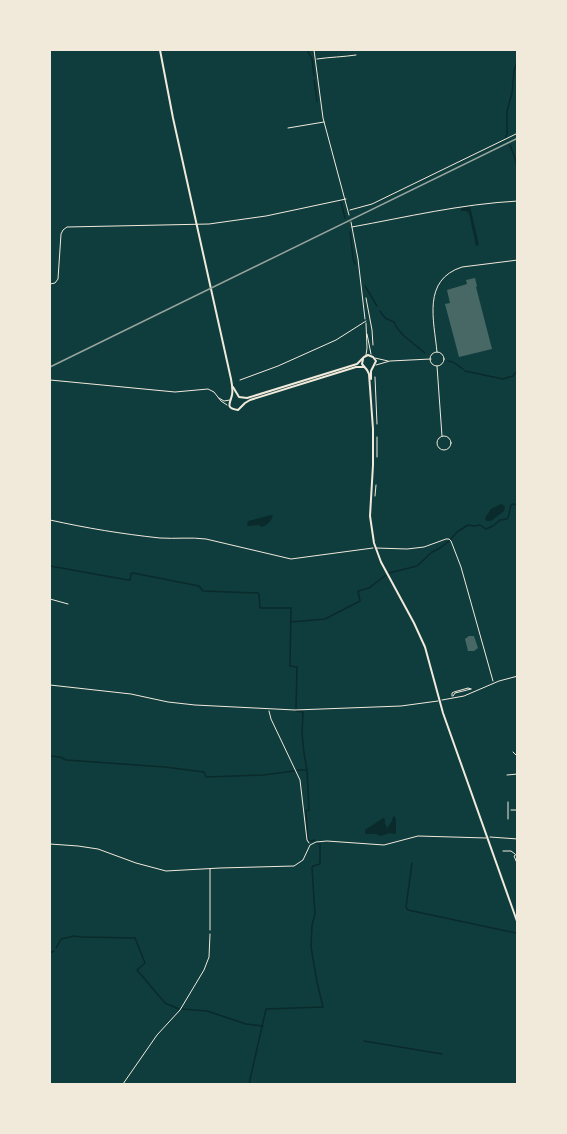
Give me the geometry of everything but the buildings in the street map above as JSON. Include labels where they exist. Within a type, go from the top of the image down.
[{"type":"main road","points":[[161,50],[173,118],[231,379],[235,392],[243,405]]},
{"type":"main road","points":[[231,399],[234,397],[247,398],[358,364],[368,355],[376,361],[371,372],[370,385],[373,439],[370,521],[375,548],[422,639],[440,700],[518,924]]},
{"type":"main road","points":[[364,358],[362,364],[370,385]]},
{"type":"main road","points":[[231,379],[232,394],[229,403],[231,408],[237,410],[253,399],[356,368],[370,369],[374,366]]},
{"type":"street","points":[[314,50],[324,122],[350,216]]},
{"type":"street","points":[[315,59],[356,55]]},
{"type":"street","points":[[288,128],[324,122]]},
{"type":"street","points":[[50,284],[55,283],[58,279],[61,234],[65,228],[209,224],[267,216],[346,199]]},
{"type":"street","points":[[352,227],[463,206],[518,201]]},
{"type":"street","points":[[351,222],[366,321],[367,348],[364,358]]},
{"type":"street","points":[[437,352],[433,306],[435,292],[442,280],[454,270],[462,267],[518,260]]},
{"type":"street","points":[[240,380],[336,340],[366,321]]},
{"type":"street","points":[[366,330],[369,350],[373,357],[379,360],[430,359]]},
{"type":"street","points":[[430,359],[437,352]]},
{"type":"street","points":[[437,352],[442,354],[444,360],[437,366]]},
{"type":"street","points":[[430,359],[437,366]]},
{"type":"street","points":[[374,366],[390,361]]},
{"type":"street","points":[[437,366],[442,436]]},
{"type":"street","points":[[50,380],[175,392],[208,389],[231,408]]},
{"type":"street","points":[[218,397],[224,401],[231,399]]},
{"type":"street","points":[[442,436],[447,436],[450,446],[441,450],[437,446],[438,439],[442,436]]},
{"type":"street","points":[[50,520],[86,529],[161,538],[196,537],[291,559],[375,548],[424,547],[446,539],[451,540],[461,567],[494,683]]},
{"type":"street","points":[[50,685],[131,694],[201,706],[298,710],[415,704],[453,698],[518,676]]},
{"type":"street","points":[[453,698],[454,692],[468,688],[473,692]]},
{"type":"street","points":[[269,709],[271,719],[300,780],[307,840],[310,845]]},
{"type":"street","points":[[513,752],[518,757]]},
{"type":"street","points":[[507,775],[518,774]]},
{"type":"street","points":[[508,802],[508,819]]},
{"type":"street","points":[[509,810],[518,810]]},
{"type":"street","points":[[50,844],[95,848],[166,871],[294,866],[303,860],[310,845],[314,842],[386,845],[416,837],[518,839]]},
{"type":"street","points":[[503,851],[516,853],[514,856],[517,863]]},
{"type":"street","points":[[210,869],[210,930]]},
{"type":"path","points":[[348,210],[372,204],[518,133]]},
{"type":"path","points":[[365,292],[373,349]]},
{"type":"path","points":[[50,599],[68,604]]},
{"type":"path","points":[[123,1084],[157,1035],[180,1010],[204,970],[209,957],[210,930]]},
{"type":"water","points":[[470,206],[479,245],[476,246],[469,213],[461,211],[461,208]]},
{"type":"water","points":[[501,504],[505,506],[504,511],[491,521],[486,521],[485,518],[491,509]]},
{"type":"water","points":[[271,515],[272,518],[265,526],[247,526],[248,521]]},
{"type":"water","points":[[393,816],[396,818],[396,834],[380,836],[365,834],[365,830],[383,818],[387,828]]},
{"type":"waterway","points":[[308,52],[312,59],[314,76]]},
{"type":"waterway","points":[[506,137],[507,111],[518,58]]},
{"type":"waterway","points":[[314,80],[317,101]]},
{"type":"waterway","points":[[510,145],[518,174]]},
{"type":"waterway","points":[[341,202],[345,218]]},
{"type":"waterway","points":[[350,232],[353,257]]},
{"type":"waterway","points":[[353,258],[355,264]]},
{"type":"waterway","points":[[365,286],[377,306]]},
{"type":"waterway","points":[[380,311],[385,318],[394,322],[404,336],[425,353]]},
{"type":"waterway","points":[[448,361],[463,369]]},
{"type":"waterway","points":[[465,371],[503,379],[513,376],[518,370]]},
{"type":"waterway","points":[[451,539],[468,525],[480,525],[486,529],[500,520],[507,519],[512,504],[518,505]]},
{"type":"waterway","points":[[389,573],[417,566],[449,541]]},
{"type":"waterway","points":[[50,566],[128,580],[133,573],[199,586],[203,591],[258,593],[260,608],[291,608],[290,666],[297,667],[296,708]]},
{"type":"waterway","points":[[291,622],[325,619],[360,601],[358,591],[369,588],[386,575]]},
{"type":"waterway","points":[[296,711],[303,712],[302,734],[309,810],[306,811],[308,839],[315,841]]},
{"type":"waterway","points":[[50,756],[66,760],[204,772],[206,777],[263,775],[294,771]]},
{"type":"waterway","points":[[298,770],[306,770]]},
{"type":"waterway","points":[[249,1084],[266,1009],[323,1007],[311,947],[315,914],[312,868],[320,864],[320,844],[316,843]]},
{"type":"waterway","points":[[412,863],[406,907],[408,910],[516,933]]},
{"type":"waterway","points":[[56,948],[61,939],[74,936],[135,938],[145,963],[137,970],[165,1003],[179,1009]]},
{"type":"waterway","points":[[50,953],[54,951]]},
{"type":"waterway","points":[[182,1009],[207,1011],[246,1024],[263,1026]]},
{"type":"waterway","points":[[364,1041],[442,1054]]},
{"type":"railway","points":[[50,367],[518,138]]}]
